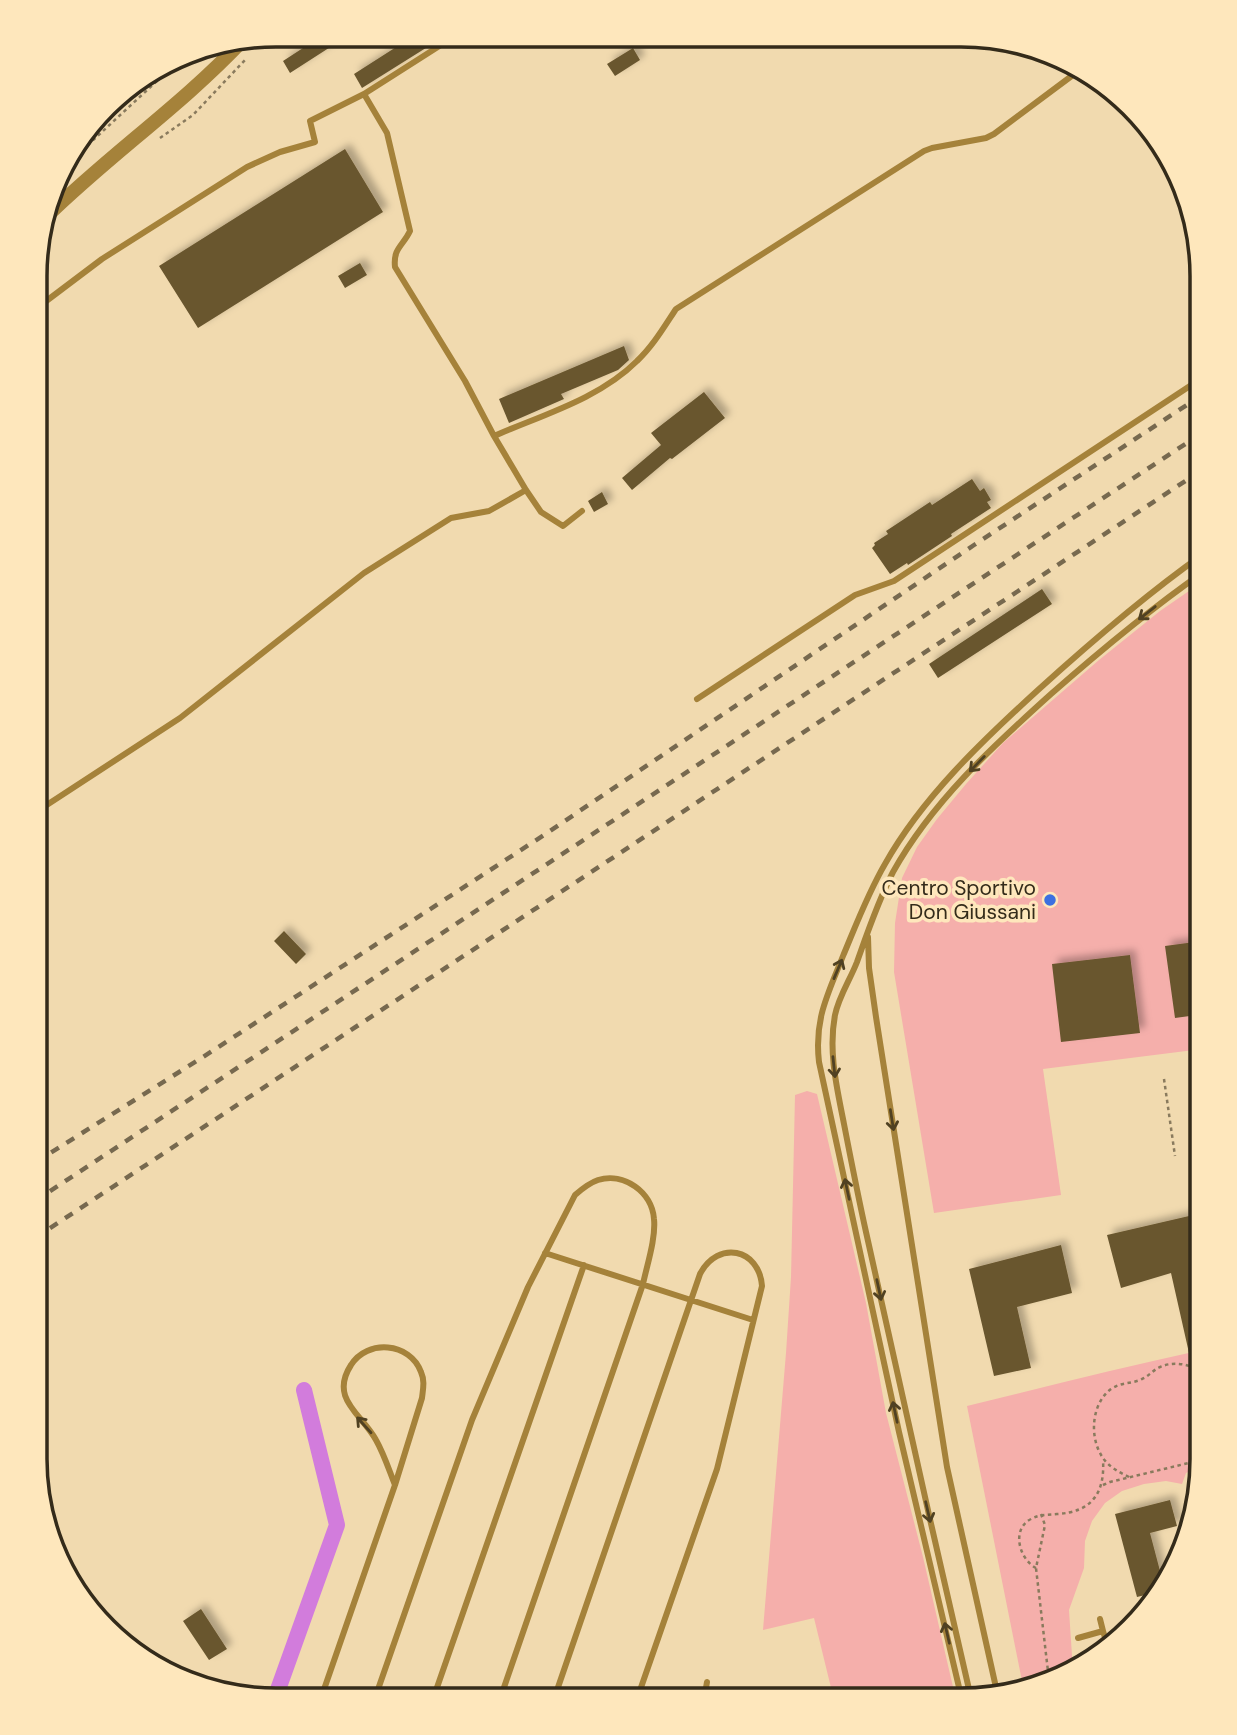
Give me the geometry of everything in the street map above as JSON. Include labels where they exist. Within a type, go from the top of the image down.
[{"type":"street","points":[[58,206],[193,90],[232,52]]},
{"type":"lane","points":[[47,300],[102,259],[247,167],[280,152],[315,142],[310,121],[364,94],[438,47]]},
{"type":"lane","points":[[494,436],[584,398],[603,387],[640,359],[676,309],[924,151],[994,134],[1072,76]]},
{"type":"lane","points":[[364,94],[387,133],[410,231],[397,247],[395,267],[541,512],[563,526],[582,511]]},
{"type":"lane","points":[[697,699],[855,595],[894,581],[1190,386]]},
{"type":"lane","points":[[47,805],[180,718],[364,573],[451,518],[489,511],[526,490]]},
{"type":"lane","points":[[959,1688],[899,1432],[819,1062],[818,1039],[822,1009],[858,919],[885,863],[925,804],[1003,723],[1089,643],[1140,600],[1190,564]]},
{"type":"lane","points":[[969,1687],[859,1199],[832,1057],[835,1015],[881,896],[909,846],[942,801],[1000,741],[1085,664],[1190,582]]},
{"type":"lane","points":[[868,931],[869,968],[876,1017],[943,1443],[995,1684]]},
{"type":"lane","points":[[378,1688],[472,1420],[528,1286],[575,1195],[586,1185],[600,1179],[615,1178],[629,1182],[642,1191],[650,1203],[654,1218],[643,1284],[504,1688]]},
{"type":"lane","points":[[558,1688],[700,1274],[713,1257],[733,1252],[751,1260],[757,1267],[762,1286],[717,1469],[641,1688]]},
{"type":"lane","points":[[545,1253],[753,1320]]},
{"type":"lane","points":[[437,1688],[584,1265]]},
{"type":"lane","points":[[324,1688],[395,1485],[422,1398],[424,1385],[421,1371],[415,1361],[407,1353],[397,1349],[377,1347],[367,1350],[352,1362],[346,1374],[345,1397],[349,1407],[374,1436],[395,1485]]},
{"type":"lane","points":[[1100,1619],[1104,1637]]},
{"type":"lane","points":[[1078,1638],[1103,1632]]},
{"type":"lane","points":[[706,1688],[707,1682]]},
{"type":"path","points":[[90,144],[159,79]]},
{"type":"path","points":[[1164,1079],[1175,1156]]},
{"type":"path","points":[[1037,1568],[1025,1559],[1018,1537],[1021,1527],[1041,1514],[1055,1515],[1081,1510],[1097,1496],[1102,1485],[1103,1460],[1094,1430],[1095,1417],[1104,1395],[1121,1384],[1140,1381],[1159,1367],[1170,1364],[1189,1366]]},
{"type":"path","points":[[1103,1460],[1115,1471],[1129,1477]]},
{"type":"path","points":[[1102,1485],[1189,1463]]},
{"type":"path","points":[[1041,1514],[1045,1525],[1037,1568],[1048,1670]]},
{"type":"shaded area","name":"Centro Sportivo Don Giussani","points":[[1190,590],[1189,1051],[1043,1069],[1061,1195],[934,1213],[894,972],[895,923],[902,878],[917,847],[937,819],[1003,743],[1160,611]]},
{"type":"shaded area","points":[[807,1091],[817,1094],[866,1303],[886,1413],[953,1688],[831,1688],[814,1618],[763,1630],[791,1277],[795,1095]]},
{"type":"shaded area","points":[[1189,1353],[1189,1471],[1182,1484],[1166,1481],[1144,1484],[1122,1491],[1105,1503],[1092,1521],[1085,1541],[1084,1568],[1069,1610],[1072,1658],[1035,1676],[1022,1679],[967,1406]]},
{"type":"building","points":[[305,47],[330,47],[290,73],[283,61]]},
{"type":"building","points":[[396,47],[427,47],[362,88],[354,74]]},
{"type":"building","points":[[633,48],[640,60],[615,76],[607,64]]},
{"type":"building","points":[[345,149],[383,212],[198,328],[159,266]]},
{"type":"building","points":[[360,263],[367,275],[345,288],[338,276]]},
{"type":"building","points":[[624,346],[629,360],[618,370],[561,394],[564,399],[509,423],[499,399]]},
{"type":"building","points":[[704,392],[725,418],[632,490],[622,478],[661,445],[651,433]]},
{"type":"building","points":[[972,479],[980,491],[984,488],[991,500],[987,502],[991,508],[908,565],[907,563],[890,574],[872,548],[874,543],[888,534],[886,531],[930,502],[932,505]]},
{"type":"building","points":[[602,492],[608,504],[594,512],[588,501]]},
{"type":"building","points":[[1042,589],[1052,604],[938,678],[929,664]]},
{"type":"building","points":[[284,931],[306,954],[296,964],[274,941]]},
{"type":"building","points":[[1189,943],[1189,1016],[1175,1018],[1165,946]]},
{"type":"building","points":[[1130,955],[1140,1033],[1061,1042],[1052,964]]},
{"type":"building","points":[[1189,1216],[1189,1353],[1171,1273],[1121,1288],[1107,1235]]},
{"type":"building","points":[[1061,1245],[1072,1293],[1017,1307],[1031,1368],[994,1376],[969,1269]]},
{"type":"building","points":[[1170,1500],[1177,1526],[1150,1533],[1160,1571],[1144,1595],[1137,1597],[1115,1514]]},
{"type":"building","points":[[201,1609],[227,1649],[209,1660],[183,1621]]},
{"type":"waterway","points":[[279,1688],[337,1525],[304,1390]]},
{"type":"railway","points":[[47,1155],[544,835],[1190,403]]},
{"type":"railway","points":[[47,1193],[1190,441]]},
{"type":"railway","points":[[47,1230],[1190,478]]},
{"type":"place","name":"Centro Sportivo Don Giussani","points":[[1050,900]]}]
